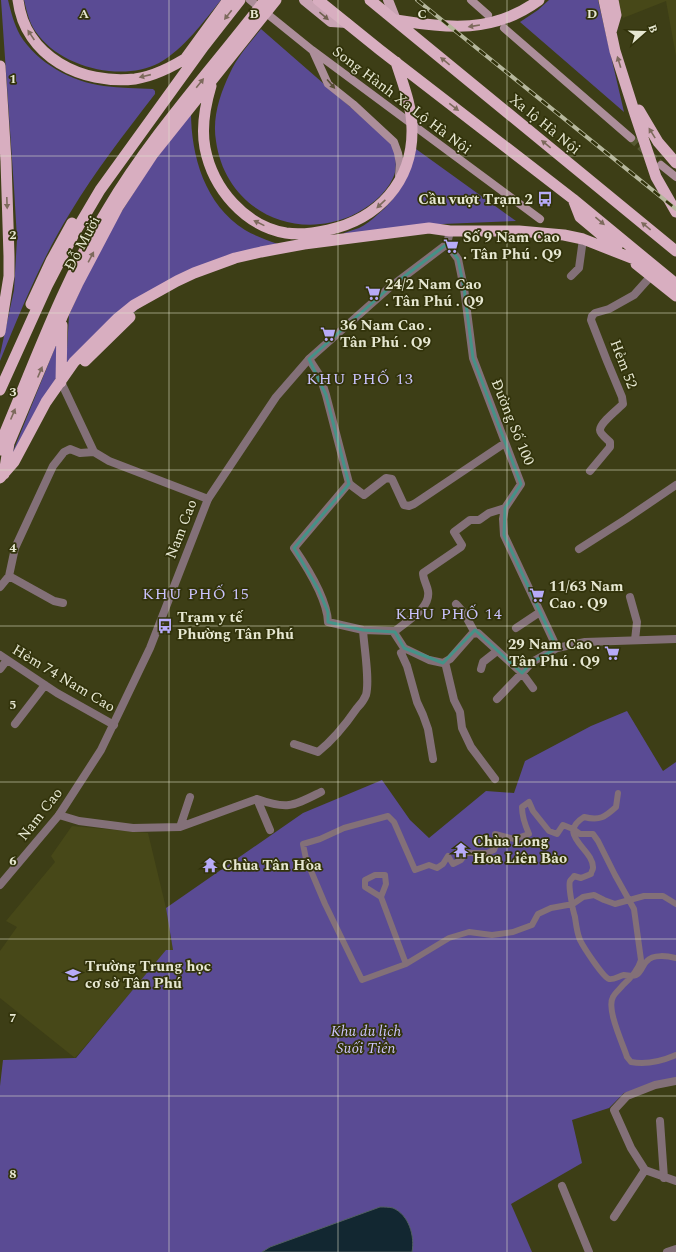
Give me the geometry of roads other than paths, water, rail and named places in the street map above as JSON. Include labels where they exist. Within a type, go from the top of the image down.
[{"type":"highway","points":[[18,0],[26,27],[40,48],[56,62],[74,71],[94,78],[116,80],[136,79],[155,74],[186,58],[204,46]]},
{"type":"highway","points":[[213,27],[228,0]]},
{"type":"highway","points":[[213,27],[240,0]]},
{"type":"highway","points":[[236,44],[265,0]]},
{"type":"highway","points":[[236,44],[276,0]]},
{"type":"highway","points":[[318,0],[573,199],[654,272],[676,296]]},
{"type":"highway","name":"Xa lộ Hà Nội","points":[[370,0],[676,251]]},
{"type":"highway","points":[[396,20],[437,26],[470,27],[512,16],[527,9],[539,0]]},
{"type":"highway","points":[[604,0],[611,33],[627,90],[656,177],[676,212]]},
{"type":"highway","points":[[611,33],[616,15],[613,0]]},
{"type":"highway","name":"Đỗ Mười","points":[[0,378],[39,286],[64,235],[113,158],[186,58],[213,27]]},
{"type":"highway","name":"Đỗ Mười","points":[[0,390],[47,286],[74,234],[100,190],[120,161],[204,46],[213,27]]},
{"type":"highway","name":"Đỗ Mười","points":[[0,450],[3,437],[81,257],[107,211],[126,180],[163,128],[220,58],[236,44]]},
{"type":"highway","name":"Đỗ Mười","points":[[2,476],[9,444],[62,317],[115,213],[136,179],[179,120],[213,80],[236,44]]},
{"type":"highway","points":[[220,58],[204,116],[203,132],[205,148],[215,178],[224,193],[237,208],[252,220],[269,228],[286,233],[305,234],[338,228],[369,214],[391,194],[404,172],[411,146],[412,129],[410,110],[396,62]]},
{"type":"highway","points":[[0,66],[6,161],[9,256],[9,276],[0,332]]},
{"type":"highway","points":[[627,90],[658,142],[676,163]]},
{"type":"highway","points":[[573,199],[580,217],[626,256]]},
{"type":"highway","points":[[2,476],[14,462],[46,402],[61,382],[79,367],[137,310],[212,271],[233,264],[268,255],[429,235],[450,231],[519,231],[564,235],[583,239],[626,256],[676,284]]},
{"type":"highway","points":[[61,382],[62,317],[64,295]]},
{"type":"main road","name":"Song Hành Xa Lộ Hà Nội","points":[[250,0],[312,50],[540,219]]},
{"type":"main road","points":[[304,0],[331,22],[347,23]]},
{"type":"main road","name":"Xa lộ Hà Nội","points":[[388,0],[396,20]]},
{"type":"main road","points":[[471,0],[488,15]]},
{"type":"main road","points":[[528,0],[539,0]]},
{"type":"main road","points":[[504,28],[631,138]]},
{"type":"main road","points":[[312,50],[328,84],[353,104],[394,142],[400,164],[398,183]]},
{"type":"main road","points":[[662,165],[676,177]]},
{"type":"street","points":[[447,244],[450,231]]},
{"type":"street","points":[[571,276],[579,268],[583,239]]},
{"type":"street","name":"Nam Cao","points":[[2,880],[59,816],[101,750],[150,648],[208,499],[276,397],[309,359],[389,288],[447,244]]},
{"type":"street","name":"Đường Số 100","points":[[447,244],[458,259],[463,281],[473,358],[521,484],[505,508],[503,519],[504,535],[557,648]]},
{"type":"street","name":"Hẻm 52","points":[[590,471],[610,447],[610,442],[601,433],[600,430],[602,424],[623,404],[622,397],[591,320],[592,316],[594,313],[609,309],[634,296],[654,272]]},
{"type":"street","points":[[309,359],[320,376],[349,483],[364,495],[386,478],[392,479],[404,505],[410,506],[505,443]]},
{"type":"street","points":[[61,382],[94,452]]},
{"type":"street","points":[[0,587],[9,576],[15,548],[53,466],[64,452],[70,450],[80,453],[94,452],[109,460],[208,499]]},
{"type":"street","points":[[349,483],[294,548],[305,564],[318,588],[328,612],[328,622],[363,630],[394,632],[420,612],[429,600],[423,574],[462,545],[454,532],[470,520],[479,520],[489,513],[505,508]]},
{"type":"street","points":[[578,549],[676,485]]},
{"type":"street","points":[[9,576],[54,601],[63,603]]},
{"type":"street","points":[[630,597],[636,622],[635,640]]},
{"type":"street","points":[[456,604],[464,613],[475,634]]},
{"type":"street","points":[[516,628],[540,612]]},
{"type":"street","points":[[294,744],[318,752],[333,738],[366,697],[367,685],[363,630]]},
{"type":"street","points":[[394,632],[402,651],[417,702],[428,730],[433,759]]},
{"type":"street","points":[[402,651],[443,663],[450,659],[472,634],[478,633],[522,673],[533,688]]},
{"type":"street","points":[[497,699],[532,662],[557,648],[585,642],[676,639]]},
{"type":"street","points":[[481,669],[483,662],[497,651]]},
{"type":"street","points":[[0,669],[3,657]]},
{"type":"street","name":"Hẻm 74 Nam Cao","points":[[3,657],[57,693],[114,725]]},
{"type":"street","points":[[445,662],[454,700],[460,712],[462,728],[471,747],[495,779]]},
{"type":"street","points":[[15,724],[46,685]]},
{"type":"street","points":[[59,816],[79,822],[133,828],[180,827],[257,799],[286,807],[301,802],[321,792]]},
{"type":"street","points":[[618,793],[616,806],[605,816],[594,820],[584,818],[577,822],[573,829],[576,841],[590,859],[593,868],[591,874],[581,878],[574,876],[570,881],[570,892],[573,904],[572,910],[580,940],[599,970],[607,978],[613,979],[626,975],[632,976],[641,971],[646,961],[656,956],[670,956],[676,958]]},
{"type":"street","points":[[180,827],[190,796]]},
{"type":"street","points":[[257,799],[270,830]]},
{"type":"street","points":[[676,904],[663,896],[644,896],[629,900],[615,904],[594,895],[583,897],[573,904],[550,908],[538,914],[532,925],[513,932],[492,935],[469,932],[449,938],[406,964],[362,980],[325,904],[306,858],[303,844],[320,840],[344,828],[388,816],[394,822],[415,870],[429,865],[437,868],[444,864],[448,856],[453,864],[461,860],[466,853],[487,853],[494,850],[497,842],[495,834],[514,839],[529,834],[523,820],[522,807],[529,802],[549,831],[557,834],[563,825],[580,834],[593,834],[598,841],[615,875],[629,900],[634,909],[641,960],[639,967],[613,997],[610,1004],[612,1016],[627,1057],[631,1062],[639,1064],[650,1063],[676,1055]]},
{"type":"street","points":[[381,897],[406,964]]},
{"type":"street","points":[[676,1081],[655,1085],[627,1096],[614,1110],[631,1148],[644,1170],[676,1181]]},
{"type":"street","points":[[660,1121],[664,1178]]},
{"type":"street","points":[[614,1217],[644,1170]]},
{"type":"street","points":[[562,1186],[589,1252]]},
{"type":"water","points":[[380,1207],[393,1208],[399,1211],[407,1221],[413,1239],[412,1252],[262,1252],[270,1247]]},
{"type":"tunnel","points":[[631,138],[661,165]]},
{"type":"railway","points":[[417,0],[676,209]]},
{"type":"place","name":"Cầu vượt Trạm 2","points":[[545,199]]},
{"type":"place","name":"Số 9 Nam Cao . Tân Phú . Q9","points":[[451,246]]},
{"type":"place","name":"24/2 Nam Cao . Tân Phú . Q9","points":[[373,293]]},
{"type":"place","name":"36 Nam Cao . Tân Phú . Q9","points":[[328,334]]},
{"type":"place","name":"11/63 Nam Cao . Q9","points":[[537,595]]},
{"type":"place","name":"Trạm y tế Phường Tân Phú","points":[[165,626]]},
{"type":"place","name":"29 Nam Cao . Tân Phú . Q9","points":[[612,653]]},
{"type":"place","name":"Chùa Long Hoa Liên Bảo","points":[[461,850]]},
{"type":"place","name":"Chùa Tân Hòa","points":[[210,865]]},
{"type":"place","name":"Trường Trung học cơ sở Tân Phú","points":[[73,975]]},
{"type":"district","name":"KHU PHỐ 13","points":[[360,378]]},
{"type":"district","name":"KHU PHỐ 15","points":[[196,593]]},
{"type":"district","name":"KHU PHỐ 14","points":[[449,613]]},
{"type":"park label","name":"Khu du lịch Suối Tiên","points":[[366,1040]]}]
